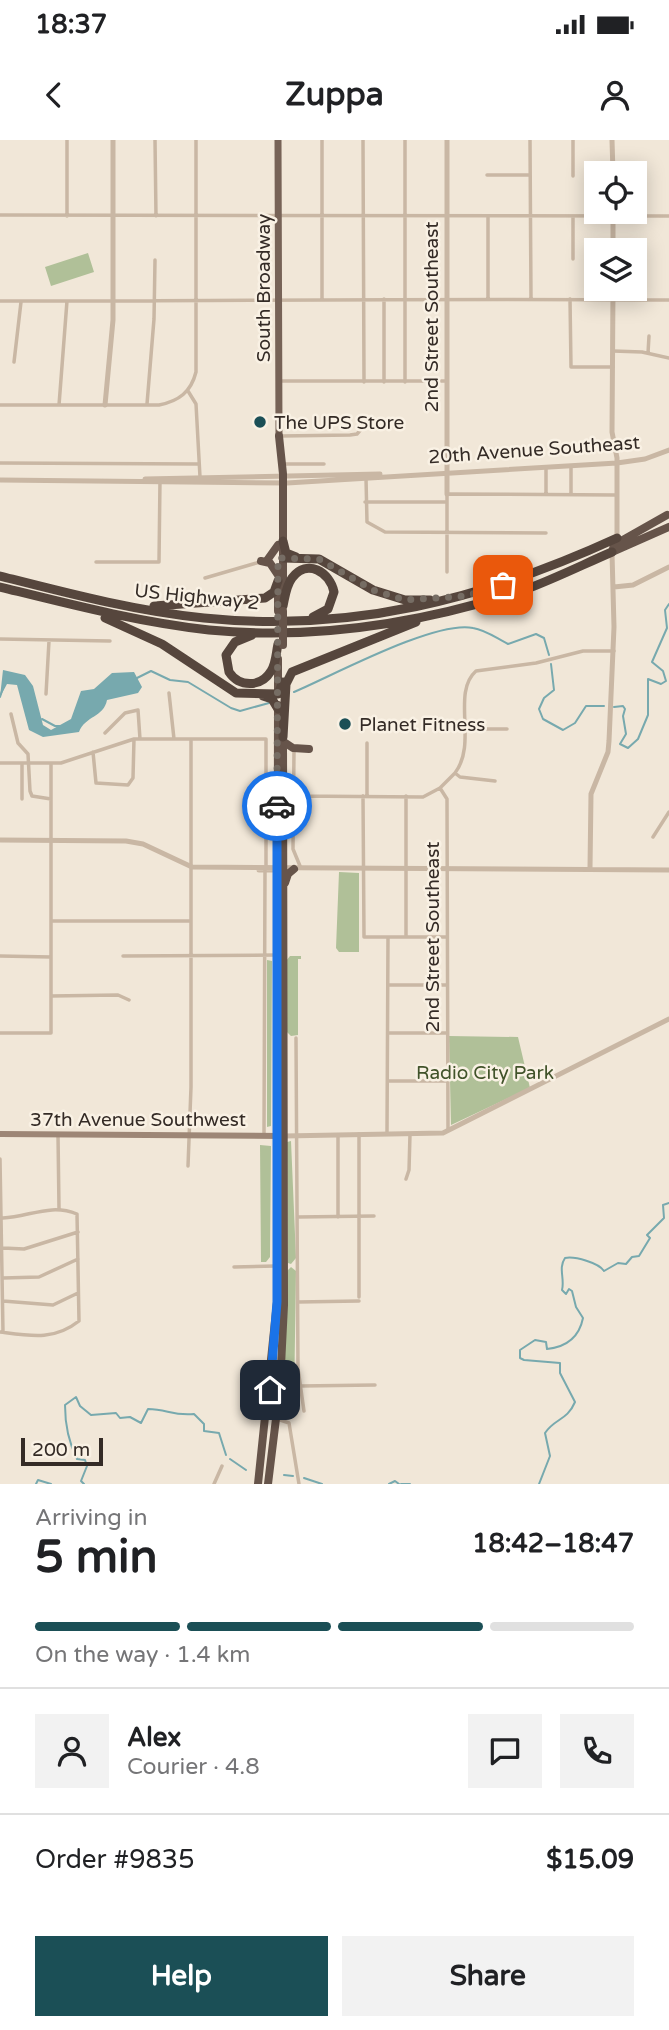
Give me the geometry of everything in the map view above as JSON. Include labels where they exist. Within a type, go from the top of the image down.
[{"type":"highway","name":"South Broadway","points":[[279,436],[282,464],[280,480]]},
{"type":"highway","name":"South Broadway","points":[[279,436],[281,543],[278,578],[281,609]]},
{"type":"highway","points":[[612,552],[614,545],[668,515]]},
{"type":"highway","name":"US Highway 2","points":[[0,576],[110,603],[202,618],[290,621],[384,612],[466,596],[548,570],[668,515]]},
{"type":"highway","name":"US Highway 2","points":[[0,587],[64,603],[182,626],[274,632],[352,628],[486,601],[559,576],[669,527]]},
{"type":"highway","points":[[559,576],[617,538]]},
{"type":"highway","points":[[110,603],[157,606],[262,599],[272,595],[278,578],[270,564],[264,560],[281,543],[286,553],[301,558]]},
{"type":"highway","name":"South Broadway","points":[[280,558],[280,958],[284,1007],[277,1227],[280,1266]]},
{"type":"highway","points":[[280,558],[326,561],[373,590],[395,598],[424,601],[466,596]]},
{"type":"highway","points":[[281,609],[289,582],[300,571],[318,570],[331,580],[334,596],[328,609],[316,616],[290,621]]},
{"type":"highway","points":[[64,603],[146,636],[236,693],[278,694],[283,682]]},
{"type":"highway","points":[[309,749],[293,748],[284,739],[286,684],[292,671],[437,613]]},
{"type":"highway","points":[[274,632],[245,637],[235,642],[226,655],[229,672],[241,682],[258,682],[271,672],[279,644]]},
{"type":"highway","name":"South Broadway","points":[[279,644],[284,739],[280,753],[277,819],[280,868]]},
{"type":"highway","points":[[262,695],[272,699],[278,709]]},
{"type":"highway","points":[[280,868],[284,922]]},
{"type":"highway","points":[[280,895],[286,878],[297,868]]},
{"type":"highway","name":"South Broadway","points":[[280,895],[284,922],[277,986],[280,1266]]},
{"type":"highway","points":[[277,986],[279,1034],[284,1037]]},
{"type":"highway","points":[[257,1484],[274,1348],[280,1266]]},
{"type":"highway","points":[[268,1484],[283,1333],[280,1266]]},
{"type":"main road","name":"South Broadway","points":[[278,140],[279,436]]},
{"type":"main road","name":"37th Avenue Southwest","points":[[0,1134],[280,1136]]},
{"type":"street","points":[[67,140],[67,216]]},
{"type":"street","points":[[105,405],[113,301],[113,140]]},
{"type":"street","points":[[155,140],[156,216]]},
{"type":"street","points":[[0,405],[147,404],[173,402],[188,391],[196,373],[196,140]]},
{"type":"street","points":[[322,140],[322,299]]},
{"type":"street","points":[[363,140],[364,382]]},
{"type":"street","points":[[405,140],[405,382]]},
{"type":"street","name":"2nd Street Southeast","points":[[447,140],[447,494]]},
{"type":"street","points":[[530,140],[531,298]]},
{"type":"street","points":[[573,140],[573,176]]},
{"type":"street","points":[[612,140],[612,161]]},
{"type":"street","points":[[487,175],[530,175]]},
{"type":"street","points":[[0,215],[584,215]]},
{"type":"street","points":[[647,215],[669,216]]},
{"type":"street","points":[[573,216],[573,259]]},
{"type":"street","points":[[488,217],[488,298]]},
{"type":"street","points":[[147,404],[155,301],[155,260]]},
{"type":"street","points":[[0,302],[364,298],[584,299]]},
{"type":"street","points":[[384,299],[384,382]]},
{"type":"street","points":[[570,299],[571,367],[613,367]]},
{"type":"street","points":[[647,300],[669,300]]},
{"type":"street","points":[[14,362],[19,344],[21,301]]},
{"type":"street","points":[[59,405],[68,301]]},
{"type":"street","points":[[613,301],[612,432],[617,463],[617,538]]},
{"type":"street","points":[[648,353],[649,336]]},
{"type":"street","points":[[613,351],[648,353],[669,358]]},
{"type":"street","points":[[279,381],[447,381]]},
{"type":"street","points":[[188,391],[195,404],[201,480]]},
{"type":"street","points":[[279,436],[350,435],[357,434],[363,427]]},
{"type":"street","name":"20th Avenue Southeast","points":[[400,474],[617,463],[645,459],[669,450]]},
{"type":"street","points":[[0,463],[198,464]]},
{"type":"street","points":[[282,464],[324,464]]},
{"type":"street","points":[[571,465],[571,495]]},
{"type":"street","points":[[546,466],[546,495]]},
{"type":"street","points":[[280,480],[400,474]]},
{"type":"street","points":[[0,480],[280,480],[366,478],[400,474]]},
{"type":"street","points":[[366,478],[367,522],[385,532],[546,533]]},
{"type":"street","points":[[96,562],[159,562],[160,480]]},
{"type":"street","points":[[447,572],[447,494],[616,495]]},
{"type":"street","points":[[365,502],[447,502]]},
{"type":"street","points":[[590,868],[591,794],[608,752],[614,651],[612,552]]},
{"type":"street","points":[[205,578],[264,560],[280,558]]},
{"type":"street","points":[[614,587],[633,585],[669,567]]},
{"type":"street","points":[[0,639],[110,641]]},
{"type":"street","points":[[46,694],[49,641]]},
{"type":"street","points":[[294,796],[424,797],[440,788],[464,759],[466,685],[476,671],[536,663],[583,651],[614,651]]},
{"type":"street","points":[[169,693],[174,739]]},
{"type":"street","points":[[105,733],[125,713],[138,710],[140,739]]},
{"type":"street","points":[[11,714],[16,737],[25,748],[30,763],[32,796],[51,799]]},
{"type":"street","points":[[466,729],[507,729]]},
{"type":"street","points":[[93,752],[95,781],[98,784],[131,783],[134,739]]},
{"type":"street","points":[[0,763],[51,765],[134,739],[266,739],[264,1135]]},
{"type":"street","points":[[188,1166],[191,739]]},
{"type":"street","points":[[367,743],[364,937],[447,937]]},
{"type":"street","points":[[294,751],[293,849],[297,868]]},
{"type":"street","points":[[266,756],[280,753]]},
{"type":"street","points":[[22,763],[22,799]]},
{"type":"street","points":[[0,1033],[51,1034],[51,765]]},
{"type":"street","points":[[455,773],[460,777],[495,781]]},
{"type":"street","name":"2nd Street Southeast","points":[[440,788],[447,799],[448,1132]]},
{"type":"street","points":[[406,796],[406,937]]},
{"type":"street","points":[[653,837],[669,812]]},
{"type":"street","points":[[0,840],[126,841],[143,845],[191,867],[669,870]]},
{"type":"street","points":[[51,921],[191,921]]},
{"type":"street","points":[[387,1134],[388,937]]},
{"type":"street","points":[[123,956],[280,954]]},
{"type":"street","points":[[0,956],[51,957]]},
{"type":"street","points":[[388,985],[447,985]]},
{"type":"street","points":[[51,996],[118,995],[129,1000]]},
{"type":"street","points":[[448,1132],[669,1020]]},
{"type":"street","points":[[388,1034],[447,1033]]},
{"type":"street","points":[[296,1038],[298,1302],[300,1386],[304,1411]]},
{"type":"street","points":[[388,1081],[447,1082]]},
{"type":"street","name":"37th Avenue Southwest","points":[[280,1136],[448,1132]]},
{"type":"street","points":[[338,1134],[338,1217]]},
{"type":"street","points":[[298,1302],[359,1299],[359,1134]]},
{"type":"street","points":[[406,1180],[409,1170],[410,1134]]},
{"type":"street","points":[[58,1135],[59,1208]]},
{"type":"street","points":[[0,1159],[3,1248],[1,1332],[43,1338],[67,1331],[79,1321],[77,1214],[59,1208],[43,1209],[22,1217],[2,1218]]},
{"type":"street","points":[[298,1217],[374,1216]]},
{"type":"street","points":[[3,1248],[24,1249],[79,1231]]},
{"type":"street","points":[[3,1278],[38,1277],[78,1259]]},
{"type":"street","points":[[257,1266],[270,1269],[277,1279]]},
{"type":"street","points":[[234,1267],[280,1266]]},
{"type":"street","points":[[3,1301],[53,1305],[79,1292]]},
{"type":"street","points":[[300,1386],[376,1385]]},
{"type":"street","points":[[266,1415],[289,1423],[299,1484]]},
{"type":"street","points":[[214,1484],[222,1466]]},
{"type":"green space","points":[[88,253],[94,272],[51,286],[45,267]]},
{"type":"green space","points":[[339,872],[359,873],[359,952],[339,952],[336,948]]},
{"type":"green space","points":[[290,956],[301,956],[301,959],[298,959],[298,1035],[291,1036],[286,1031],[286,961]]},
{"type":"green space","points":[[267,960],[272,961],[271,1126],[267,1127]]},
{"type":"green space","name":"Radio City Park","points":[[449,1036],[518,1037],[530,1088],[451,1125]]},
{"type":"green space","points":[[291,1141],[296,1258],[291,1264],[288,1263],[287,1142]]},
{"type":"green space","points":[[260,1145],[271,1146],[270,1257],[266,1262],[261,1262]]},
{"type":"green space","points":[[291,1267],[296,1271],[294,1401],[283,1417],[279,1412],[286,1272]]},
{"type":"water","points":[[3,670],[25,675],[33,686],[43,725],[51,730],[71,719],[81,691],[94,689],[112,673],[134,672],[142,687],[138,693],[107,700],[102,710],[85,723],[79,732],[43,737],[29,730],[17,685],[7,684],[0,697]]},
{"type":"waterway","points":[[614,707],[623,706],[625,709],[623,716],[626,734],[620,744],[628,748],[638,739],[648,715],[648,679],[661,684],[666,681],[663,671],[652,662],[667,628],[665,610],[669,604]]},
{"type":"waterway","points":[[294,692],[410,641],[434,632],[456,628],[478,629],[508,644],[536,634],[544,638],[549,655]]},
{"type":"waterway","points":[[551,664],[554,690],[544,698],[539,709],[543,719],[563,730],[575,723],[586,706],[604,706]]},
{"type":"waterway","points":[[137,678],[151,671],[170,680],[188,682],[240,711],[269,703]]},
{"type":"waterway","points":[[0,697],[4,685]]},
{"type":"waterway","points":[[42,719],[55,726],[63,726]]},
{"type":"waterway","points":[[539,1484],[550,1456],[545,1433],[568,1413],[575,1402],[560,1373],[560,1363],[524,1360],[520,1358],[520,1350],[535,1340],[546,1342],[547,1349],[560,1346],[571,1340],[581,1325],[583,1318],[576,1307],[572,1291],[569,1289],[566,1294],[562,1290],[562,1266],[565,1258],[586,1261],[604,1271],[618,1263],[626,1264],[632,1257],[639,1256],[650,1238],[647,1235],[664,1218],[663,1205],[669,1203]]},
{"type":"waterway","points":[[84,1484],[81,1481],[87,1466],[85,1460],[77,1459],[74,1453],[66,1419],[65,1405],[76,1397],[80,1406],[91,1415],[116,1413],[120,1418],[130,1417],[141,1423],[148,1409],[194,1414],[204,1424],[204,1431],[219,1433],[226,1455]]},
{"type":"waterway","points":[[230,1459],[246,1470]]},
{"type":"waterway","points":[[284,1475],[293,1476]]},
{"type":"waterway","points":[[304,1478],[322,1484]]},
{"type":"waterway","points":[[36,1484],[38,1480],[51,1484]]},
{"type":"waterway","points":[[389,1484],[395,1481],[399,1484]]},
{"type":"waterway","points":[[401,1484],[410,1484]]},
{"type":"way so far","points":[[277,806],[278,558],[313,558],[326,561],[373,590],[405,600],[424,601],[466,596],[503,585]]},
{"type":"place","name":"The UPS Store","points":[[260,422]]},
{"type":"place","name":"Planet Fitness","points":[[345,724]]},
{"type":"route","points":[[270,1390],[277,1302],[277,806]]}]
